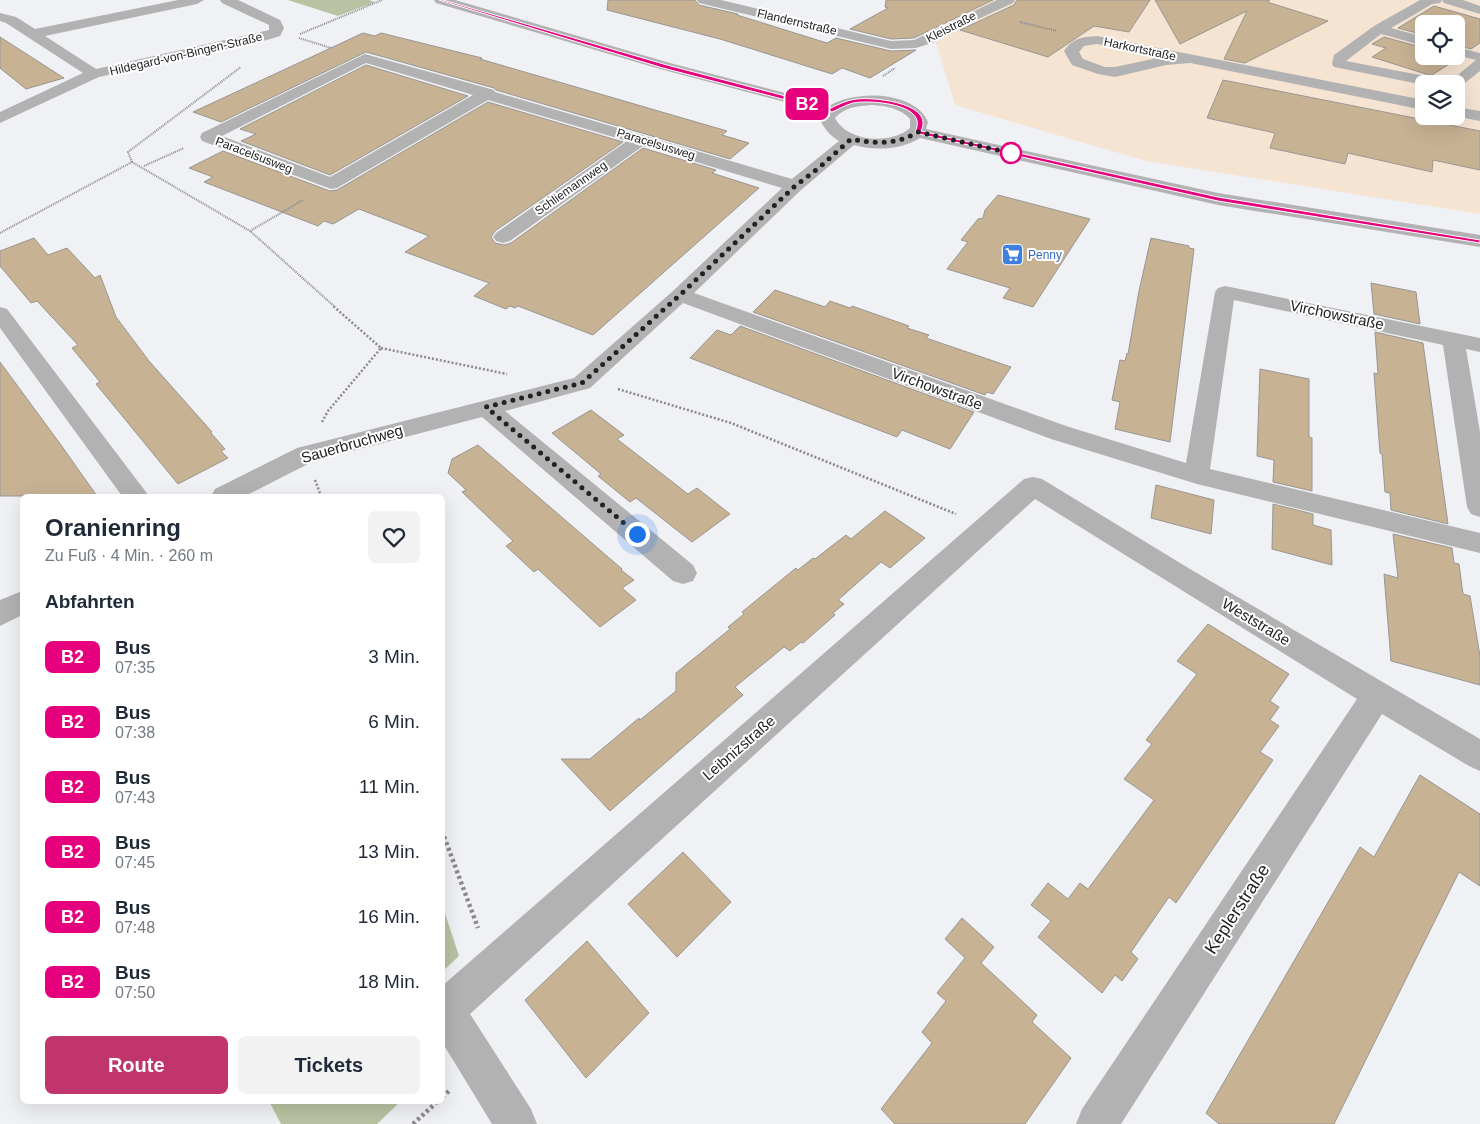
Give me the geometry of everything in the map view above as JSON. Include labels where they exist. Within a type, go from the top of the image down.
[{"type":"street","points":[[33,34],[197,0]]},
{"type":"street","name":"Hildegard-von-Bingen-Straße","points":[[0,118],[94,74],[275,33],[275,24],[227,0]]},
{"type":"street","points":[[441,0],[665,66],[832,110]]},
{"type":"street","name":"Flandernstraße","points":[[708,0],[892,45]]},
{"type":"street","name":"Kleistraße","points":[[892,45],[916,44],[930,39],[1008,0]]},
{"type":"street","points":[[1415,79],[1338,64],[1339,58],[1379,29],[1428,1],[1435,0]]},
{"type":"street","points":[[1449,0],[1480,10]]},
{"type":"street","name":"Hildegard-von-Bingen-Straße","points":[[0,17],[11,20],[94,74]]},
{"type":"street","points":[[1379,29],[1415,39]]},
{"type":"street","name":"Harkortstraße","points":[[1188,59],[1166,61],[1116,72],[1103,71],[1077,62],[1071,51],[1080,42],[1097,40],[1415,103]]},
{"type":"street","points":[[1465,53],[1480,57]]},
{"type":"street","name":"Paracelsusweg","points":[[208,137],[365,58],[795,186]]},
{"type":"street","points":[[1465,77],[1480,64]]},
{"type":"street","points":[[1465,87],[1472,88]]},
{"type":"street","points":[[331,184],[488,94]]},
{"type":"street","points":[[856,101],[887,102],[913,111],[919,118],[921,126],[918,132],[905,139],[889,143],[871,143],[838,134],[829,126],[827,118],[832,110],[842,104],[856,101]]},
{"type":"street","points":[[1465,114],[1480,116]]},
{"type":"street","points":[[918,132],[1218,199],[1480,240]]},
{"type":"street","name":"Paracelsusweg","points":[[208,137],[331,184]]},
{"type":"street","name":"Sauerbruchweg","points":[[228,494],[306,454],[582,383],[680,295],[795,186],[820,167],[851,139]]},
{"type":"street","name":"Schliemannweg","points":[[503,237],[640,140]]},
{"type":"street","name":"Virchowstraße","points":[[1198,475],[1225,292],[1480,345]]},
{"type":"street","name":"Virchowstraße","points":[[680,295],[1060,433],[1198,475],[1480,543]]},
{"type":"street","points":[[0,313],[135,494]]},
{"type":"street","points":[[1453,340],[1480,507]]},
{"type":"street","points":[[486,407],[683,573]]},
{"type":"street","name":"Leibnizstraße","points":[[516,1124],[446,1010],[492,966],[984,532],[1033,486]]},
{"type":"street","name":"Weststraße","points":[[1033,486],[1176,575],[1480,756]]},
{"type":"street","points":[[0,614],[20,603]]},
{"type":"street","name":"Keplerstraße","points":[[1097,1124],[1378,695]]},
{"type":"path","points":[[293,37],[382,0]]},
{"type":"path","points":[[981,12],[1097,40]]},
{"type":"path","points":[[132,162],[128,152],[243,65]]},
{"type":"path","points":[[144,166],[208,137]]},
{"type":"path","points":[[0,233],[108,173],[132,162],[144,166],[250,231],[381,348],[512,375]]},
{"type":"path","points":[[250,231],[331,184]]},
{"type":"path","points":[[320,494],[306,454],[328,411],[381,348]]},
{"type":"path","points":[[582,383],[622,389],[731,423],[965,517],[984,532]]},
{"type":"path","points":[[445,838],[492,966]]},
{"type":"path","points":[[413,1124],[435,1104]]},
{"type":"shaded area","points":[[992,0],[1480,0],[1480,214],[1146,161],[955,105],[931,27]]},
{"type":"green space","points":[[288,0],[369,0],[375,2],[338,16]]},
{"type":"green space","points":[[445,913],[459,956],[445,969]]},
{"type":"green space","points":[[271,1104],[398,1104],[377,1124],[281,1124]]},
{"type":"building","points":[[608,0],[695,0],[699,5],[738,14],[827,43],[836,38],[891,51],[916,50],[870,78],[842,68],[832,74],[720,39],[607,10]]},
{"type":"building","points":[[886,0],[993,0],[914,38],[891,39],[850,29],[888,8],[885,7]]},
{"type":"building","points":[[1017,0],[1150,0],[1129,32],[1094,26],[1048,57],[960,30],[1014,5]]},
{"type":"building","points":[[1155,0],[1270,0],[1267,2],[1328,21],[1245,63],[1224,59],[1247,11],[1180,44]]},
{"type":"building","points":[[1434,6],[1480,19],[1480,43],[1471,49],[1465,47],[1465,15],[1419,15]]},
{"type":"building","points":[[1415,18],[1415,33],[1398,28]]},
{"type":"building","points":[[363,33],[375,36],[381,33],[482,58],[480,59],[727,131],[722,135],[749,143],[730,159],[494,88],[366,52],[221,122],[193,112]]},
{"type":"building","points":[[0,37],[64,78],[26,89],[0,68]]},
{"type":"building","points":[[1384,37],[1415,46],[1415,65],[1448,65],[1429,75],[1372,57],[1386,48],[1372,44]]},
{"type":"building","points":[[366,65],[468,96],[330,175],[241,141],[256,134],[240,129]]},
{"type":"building","points":[[1223,80],[1415,118],[1415,125],[1450,125],[1480,131],[1480,170],[1433,160],[1432,172],[1348,153],[1345,164],[1270,148],[1275,133],[1207,118]]},
{"type":"building","points":[[488,102],[623,142],[495,231],[491,237],[495,243],[504,245],[511,243],[643,148],[716,170],[712,173],[759,188],[593,335],[518,306],[515,308],[510,306],[506,309],[474,296],[489,283],[405,252],[429,236],[359,209],[333,224],[324,221],[318,226],[204,182],[213,177],[189,168],[223,151],[330,191],[337,190]]},
{"type":"building","name":"Penny","points":[[998,195],[1090,219],[1033,307],[1003,298],[1010,288],[947,269],[968,242],[961,240],[978,219],[983,218],[985,210]]},
{"type":"building","points":[[34,238],[48,255],[67,248],[95,278],[100,275],[116,317],[149,361],[212,432],[225,449],[221,451],[228,458],[178,484],[96,384],[100,382],[72,348],[78,345],[37,301],[31,303],[0,266],[0,251]]},
{"type":"building","points":[[1151,238],[1189,246],[1189,248],[1194,249],[1170,442],[1115,429],[1120,402],[1112,400],[1120,360],[1125,361],[1128,354]]},
{"type":"building","points":[[1371,283],[1416,292],[1420,324],[1374,314]]},
{"type":"building","points":[[775,290],[825,307],[830,301],[850,308],[852,306],[909,326],[907,328],[929,335],[926,338],[1011,367],[993,394],[987,392],[985,395],[753,312]]},
{"type":"building","points":[[740,326],[974,412],[950,449],[902,430],[897,437],[690,358],[717,330],[731,335]]},
{"type":"building","points":[[1375,332],[1423,343],[1448,524],[1391,510],[1390,493],[1385,492],[1382,454],[1380,453],[1374,373],[1378,374]]},
{"type":"building","points":[[0,362],[96,494],[20,494],[20,496],[0,496]]},
{"type":"building","points":[[1260,369],[1309,379],[1309,437],[1312,438],[1312,491],[1273,482],[1274,460],[1257,456]]},
{"type":"building","points":[[591,410],[624,435],[617,439],[688,494],[697,488],[730,514],[692,542],[636,498],[630,502],[598,476],[601,474],[552,433]]},
{"type":"building","points":[[478,445],[634,580],[622,588],[636,600],[600,627],[538,569],[534,572],[506,546],[513,541],[462,492],[466,490],[448,473],[452,459]]},
{"type":"building","points":[[1156,485],[1214,500],[1211,534],[1151,518]]},
{"type":"building","points":[[1273,504],[1313,514],[1313,525],[1331,530],[1332,565],[1272,549]]},
{"type":"building","points":[[885,511],[925,538],[890,568],[881,562],[838,600],[844,604],[833,613],[835,615],[803,643],[801,642],[790,651],[784,647],[735,687],[743,695],[610,811],[561,759],[590,759],[639,718],[640,720],[676,691],[676,673],[730,629],[728,627],[744,614],[742,612],[796,568],[798,570],[813,558],[815,559],[846,535],[851,539]]},
{"type":"building","points":[[1393,534],[1452,548],[1454,563],[1459,564],[1463,594],[1470,596],[1480,656],[1480,685],[1391,661],[1384,574],[1398,578]]},
{"type":"building","points":[[1208,624],[1289,674],[1270,701],[1279,707],[1270,720],[1279,726],[1260,752],[1273,760],[1176,903],[1169,897],[1131,952],[1138,959],[1122,981],[1115,975],[1102,993],[1038,937],[1051,921],[1031,905],[1048,883],[1068,899],[1080,883],[1088,889],[1154,800],[1124,779],[1152,744],[1146,740],[1197,674],[1177,661]]},
{"type":"building","points":[[1420,775],[1480,814],[1480,886],[1459,872],[1334,1124],[1219,1124],[1206,1113],[1360,847],[1374,857]]},
{"type":"building","points":[[683,852],[731,902],[677,957],[628,904]]},
{"type":"building","points":[[962,918],[994,947],[981,963],[1037,1015],[1032,1022],[1071,1058],[1025,1124],[895,1124],[881,1109],[932,1043],[922,1032],[946,1001],[937,993],[965,958],[945,939]]},
{"type":"building","points":[[587,941],[649,1013],[586,1078],[525,1000]]},
{"type":"bus line","name":"B2","points":[[441,0],[569,39],[739,87],[832,110],[842,104],[872,100],[902,106],[913,111],[919,118],[921,126],[918,132],[960,142],[1218,199],[1480,240]]},
{"type":"place","name":"Penny","points":[[1012,255]]},
{"type":"route","points":[[637,534],[486,407],[582,383],[680,295],[795,186],[820,167],[851,139],[871,143],[889,143],[905,139],[918,132],[1011,153]]}]
